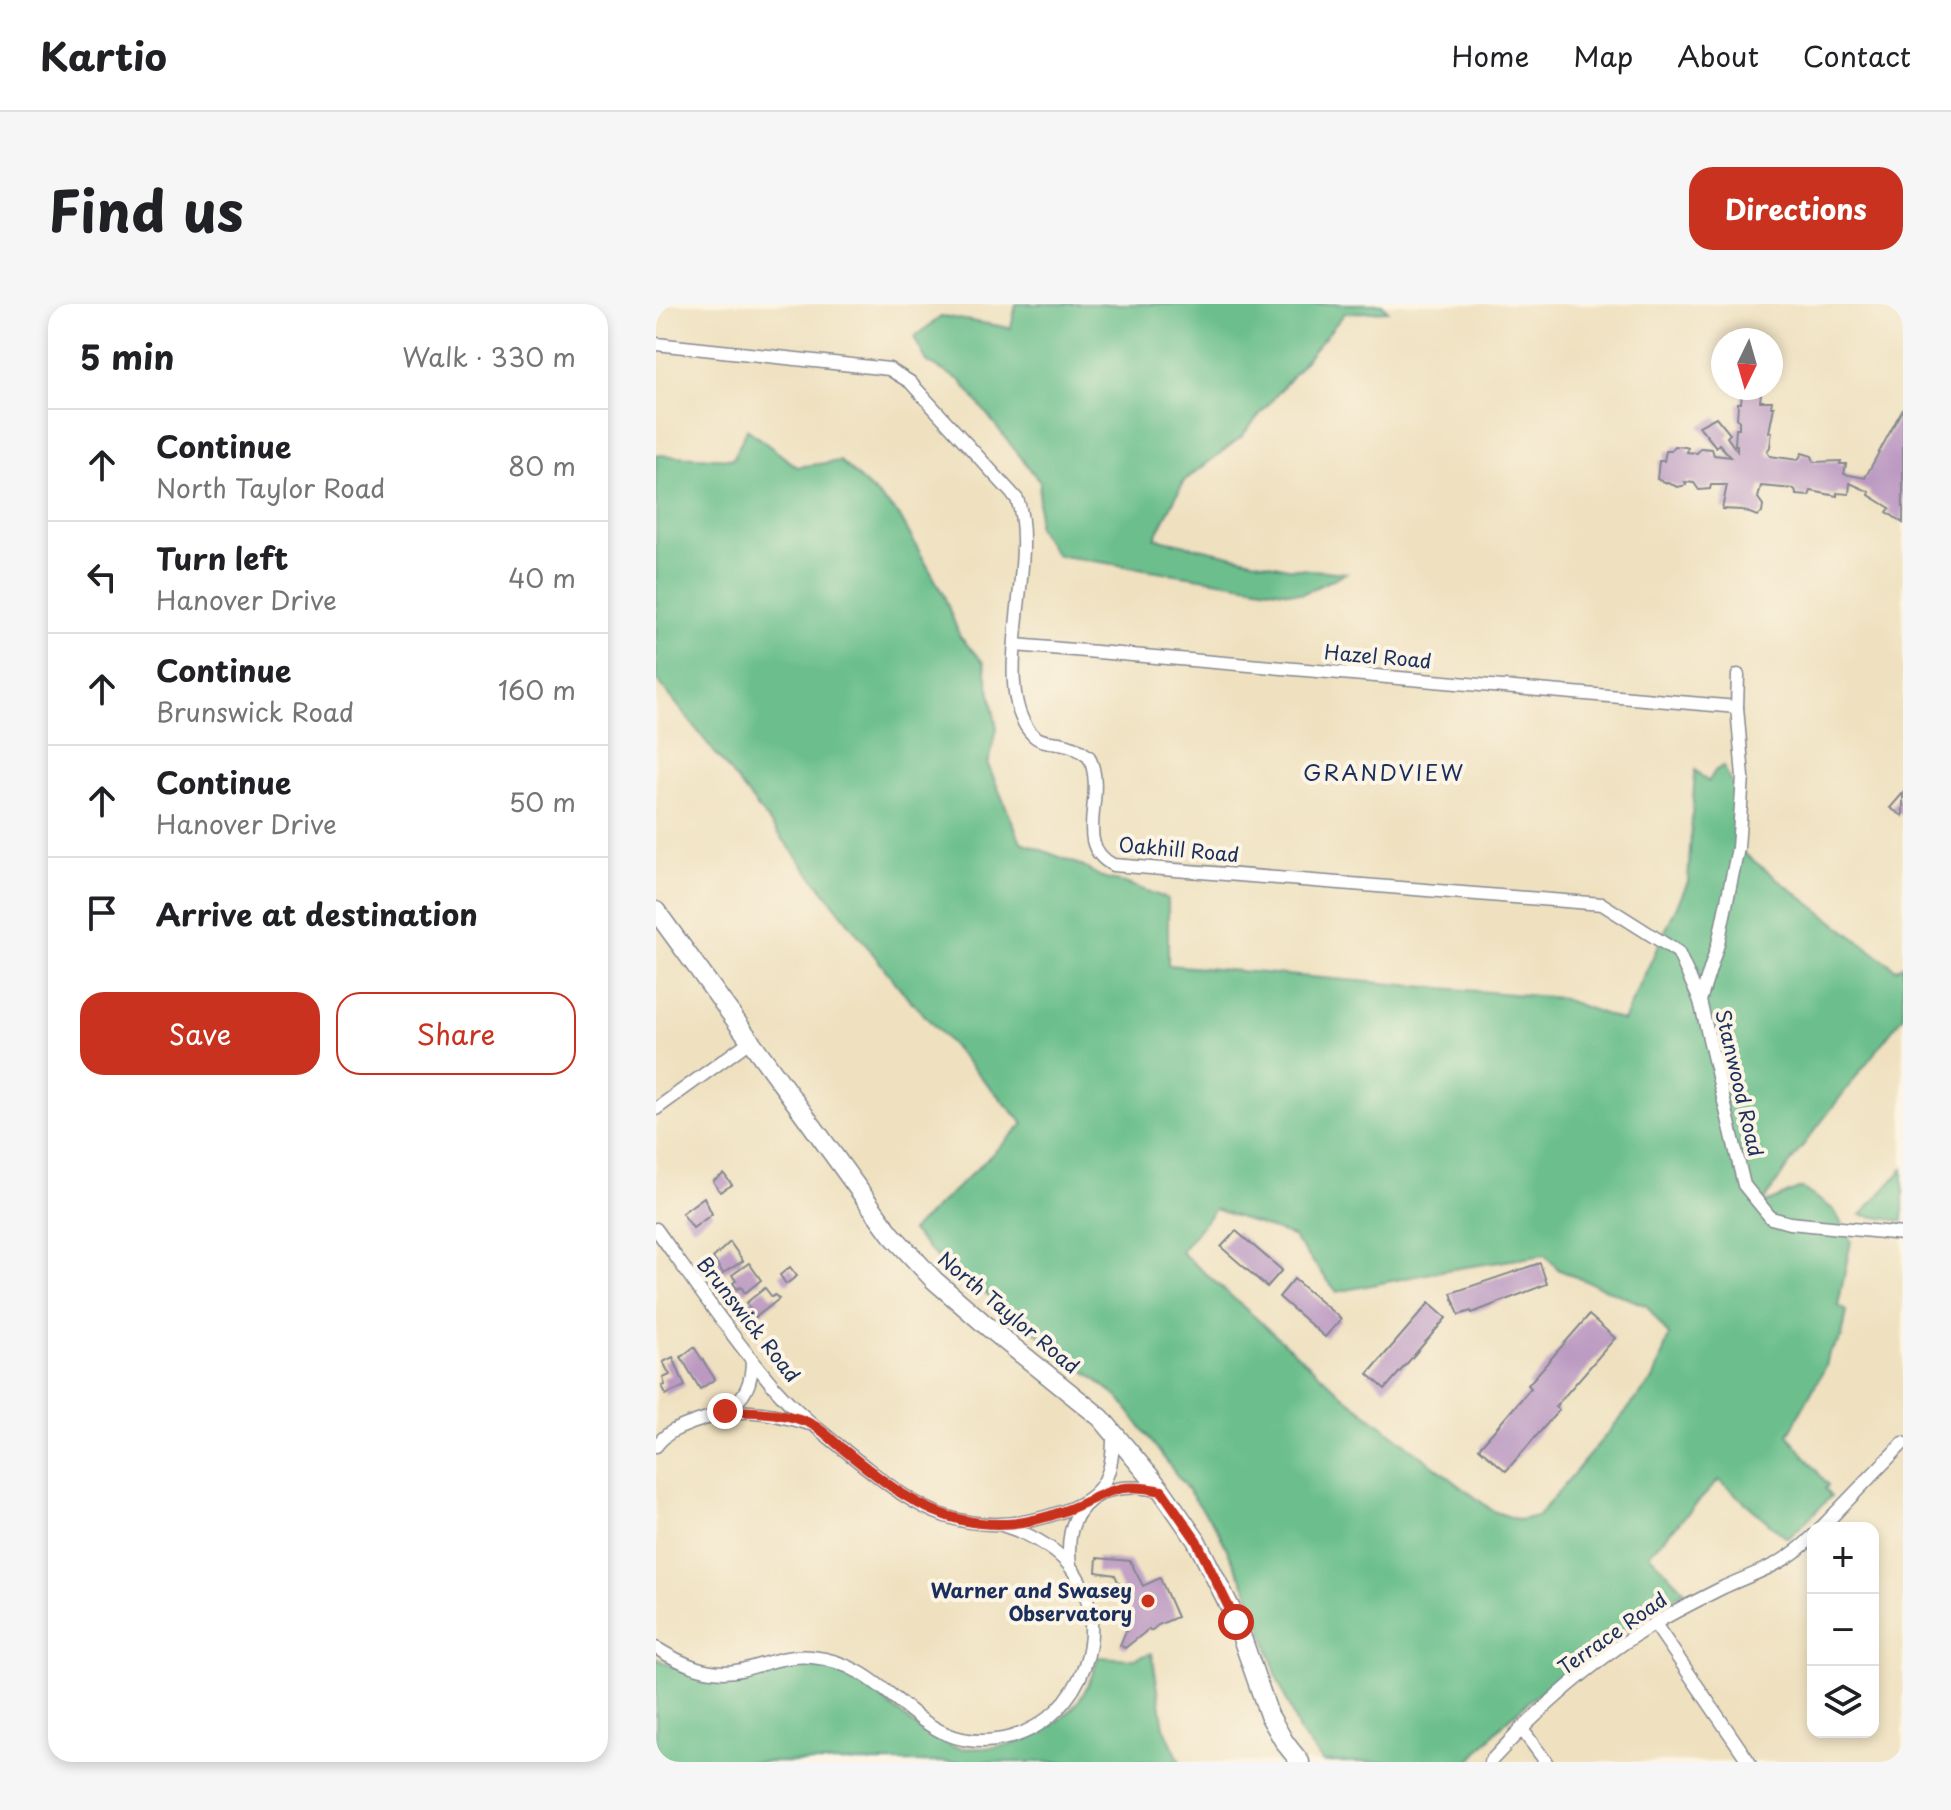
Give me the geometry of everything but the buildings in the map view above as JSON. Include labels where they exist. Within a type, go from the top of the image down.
[{"type":"street","name":"Oakhill Road","points":[[656,344],[889,369],[910,382],[1017,499],[1023,514],[1023,542],[1013,678],[1024,723],[1036,738],[1067,745],[1089,757],[1096,779],[1091,845],[1099,858],[1113,865],[1602,904],[1678,952],[1700,1001]]},
{"type":"street","name":"Hazel Road","points":[[1015,645],[1737,707]]},
{"type":"street","name":"Stanwood Road","points":[[1738,675],[1737,707],[1743,777],[1738,848],[1718,944],[1700,1001],[1744,1185],[1771,1218],[1790,1223],[1903,1234]]},
{"type":"street","name":"North Taylor Road","points":[[656,911],[860,1194],[914,1260],[988,1327],[1113,1429],[1162,1491],[1196,1540],[1234,1615],[1269,1715],[1300,1762]]},
{"type":"street","points":[[656,1109],[750,1041]]},
{"type":"street","name":"Brunswick Road","points":[[656,1229],[778,1391],[813,1425],[883,1481],[918,1504],[955,1519],[1002,1525],[1066,1511],[1109,1490],[1123,1487],[1138,1486],[1162,1491]]},
{"type":"street","points":[[656,1446],[661,1432],[725,1411],[738,1403],[748,1389],[752,1359]]},
{"type":"street","points":[[725,1411],[757,1412],[813,1425]]},
{"type":"street","points":[[656,1648],[678,1661],[711,1671],[742,1670],[782,1658],[809,1656],[838,1661],[863,1672],[922,1722],[947,1736],[976,1741],[1011,1737],[1037,1726],[1052,1716],[1072,1695],[1089,1655],[1090,1627],[1083,1591],[1070,1566],[1068,1550],[1077,1515],[1109,1475],[1113,1429]]},
{"type":"street","points":[[1827,1522],[1903,1443]]},
{"type":"street","points":[[1002,1525],[1035,1539],[1070,1566]]},
{"type":"street","name":"Terrace Road","points":[[1490,1762],[1521,1728],[1563,1691],[1655,1624],[1699,1599],[1787,1559],[1807,1541]]},
{"type":"street","points":[[1655,1624],[1749,1762]]},
{"type":"street","points":[[1521,1728],[1546,1762]]},
{"type":"green space","points":[[1016,304],[1382,304],[1388,311],[1345,313],[1241,437],[1184,481],[1155,538],[1288,568],[1346,573],[1302,594],[1056,555],[1037,527],[1040,482],[960,380],[927,362],[914,337],[942,316],[1011,328]]},
{"type":"green space","points":[[747,429],[797,467],[840,461],[899,515],[944,596],[960,637],[984,663],[997,729],[988,765],[1021,842],[1080,865],[1105,879],[1168,899],[1168,965],[1560,998],[1623,1021],[1688,882],[1695,770],[1708,782],[1715,771],[1723,766],[1735,789],[1738,849],[1896,969],[1903,965],[1903,1016],[1761,1205],[1801,1188],[1834,1210],[1851,1241],[1838,1306],[1847,1311],[1842,1337],[1829,1353],[1826,1366],[1788,1435],[1828,1485],[1825,1489],[1831,1496],[1788,1538],[1719,1480],[1649,1554],[1685,1591],[1617,1634],[1552,1682],[1505,1722],[1469,1762],[1323,1762],[1300,1733],[1278,1680],[1255,1606],[1217,1529],[1119,1398],[958,1271],[953,1274],[911,1231],[1024,1124],[904,993],[656,678],[656,455],[733,459]],"holes":[[[1215,1209],[1292,1236],[1337,1292],[1446,1270],[1545,1255],[1559,1270],[1647,1306],[1669,1336],[1654,1378],[1538,1516],[1519,1520],[1493,1511],[1350,1401],[1181,1252]]]},
{"type":"green space","points":[[1903,1169],[1903,1221],[1861,1215]]},
{"type":"green space","points":[[1152,1653],[1164,1727],[1180,1762],[656,1762],[656,1658],[694,1675],[719,1679],[800,1664],[836,1669],[872,1690],[921,1731],[939,1741],[969,1748],[1014,1743],[1035,1736],[1053,1725],[1072,1709],[1085,1692],[1098,1657],[1134,1659]]},
{"type":"place","name":"Warner and Swasey Observatory","points":[[1148,1601]]},
{"type":"district","name":"GRANDVIEW","points":[[1384,771]]},
{"type":"route","points":[[725,1411],[757,1412],[813,1425],[883,1481],[918,1504],[965,1521],[1018,1524],[1066,1511],[1109,1490],[1138,1486],[1162,1491],[1196,1540],[1236,1622]]}]
